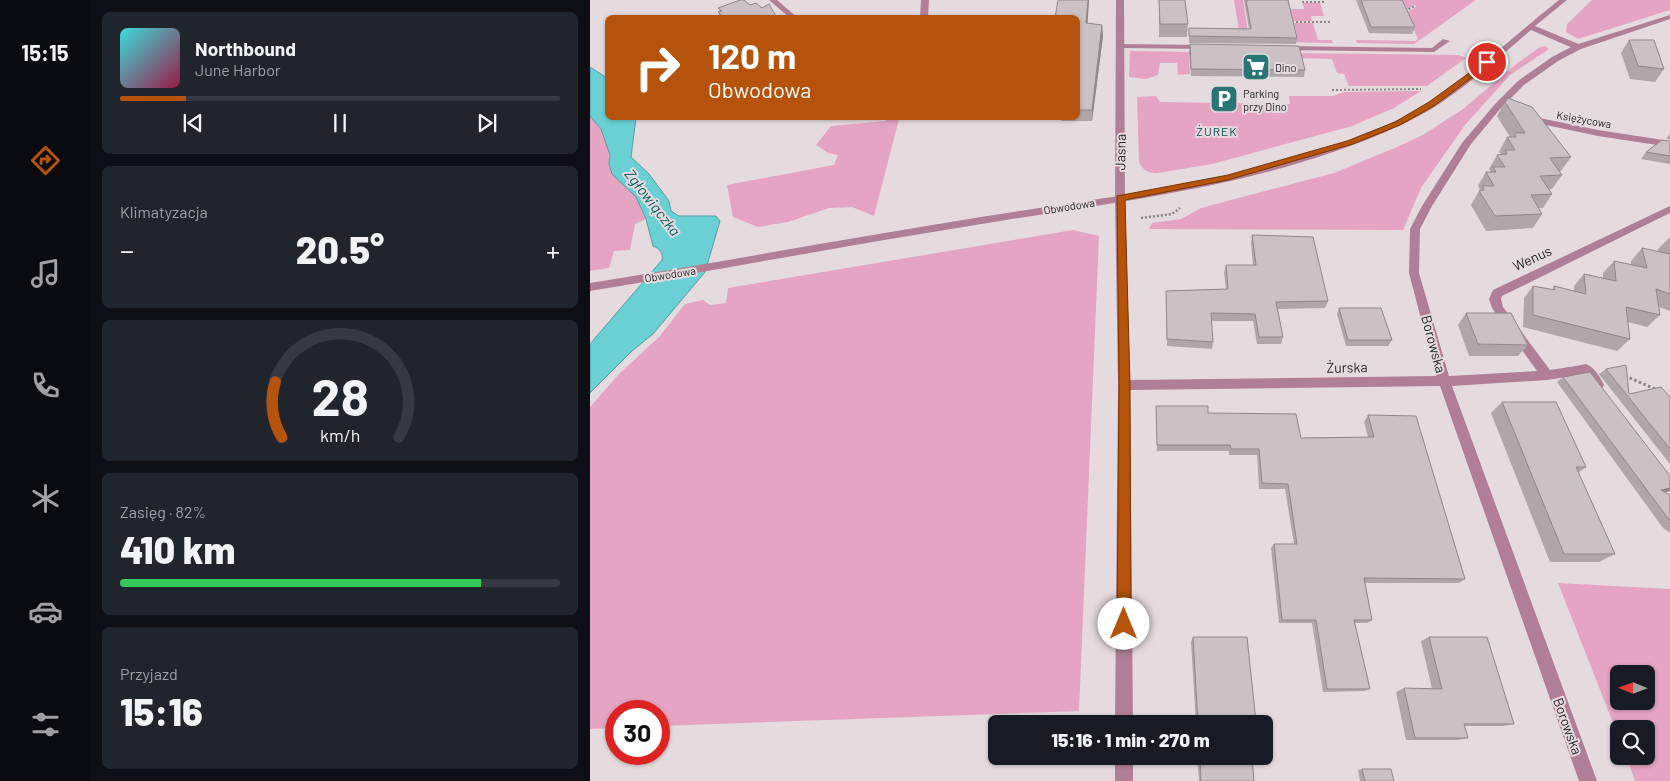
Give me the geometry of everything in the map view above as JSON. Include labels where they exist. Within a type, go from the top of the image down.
[{"type":"street","points":[[774,0],[792,15]]},
{"type":"street","points":[[924,15],[925,0]]},
{"type":"street","name":"Jasna","points":[[1120,0],[1120,198],[1124,385],[1124,715]]},
{"type":"street","name":"Obwodowa","points":[[595,287],[735,264],[936,227],[1120,198],[1220,179],[1291,161],[1350,142],[1397,123],[1455,88],[1563,0]]},
{"type":"street","name":"Borowska","points":[[1588,781],[1444,381],[1414,272],[1416,229],[1427,206],[1467,143],[1498,106],[1521,83],[1555,59],[1578,47],[1670,17]]},
{"type":"street","points":[[1531,27],[1578,47]]},
{"type":"street","points":[[1276,48],[1434,50],[1446,41]]},
{"type":"street","points":[[1121,46],[1219,47]]},
{"type":"street","name":"Księżycowa","points":[[1498,106],[1545,124],[1670,144]]},
{"type":"street","name":"Wenus","points":[[1547,376],[1498,308],[1495,300],[1497,294],[1670,209]]},
{"type":"street","points":[[1586,369],[1604,393]]},
{"type":"street","name":"Żurska","points":[[1124,385],[1444,381],[1547,376],[1586,369]]},
{"type":"street","points":[[1124,765],[1124,781]]},
{"type":"path","points":[[1302,2],[1326,2]]},
{"type":"path","points":[[1404,12],[1415,6]]},
{"type":"path","points":[[1290,15],[1293,28]]},
{"type":"path","points":[[1292,22],[1332,22]]},
{"type":"path","points":[[1332,90],[1422,89]]},
{"type":"path","points":[[1586,369],[1603,368],[1657,388],[1663,395]]},
{"type":"shaded area","points":[[1234,0],[1243,0],[1248,32],[1241,42]]},
{"type":"shaded area","points":[[1399,0],[1476,0],[1414,44],[1357,43],[1356,40],[1416,41],[1418,39],[1406,13],[1416,7],[1415,5],[1405,11]]},
{"type":"shaded area","points":[[1592,0],[1670,0],[1670,10],[1578,39],[1566,32],[1567,24]]},
{"type":"shaded area","points":[[1303,3],[1320,3],[1324,16],[1311,16],[1312,21],[1293,21],[1290,9],[1304,9]]},
{"type":"shaded area","points":[[1294,23],[1313,23],[1318,40],[1332,40],[1333,43],[1265,42],[1264,34],[1297,34]]},
{"type":"shaded area","points":[[1545,46],[1549,49],[1510,75],[1465,125],[1421,188],[1403,230],[1149,229],[1152,223],[1181,219],[1201,208],[1334,173],[1423,135],[1463,109],[1519,62],[1540,47]]},
{"type":"shaded area","points":[[1130,51],[1459,55],[1466,58],[1427,86],[1349,86],[1344,74],[1337,73],[1332,59],[1189,55],[1190,74],[1178,75],[1177,63],[1160,63],[1158,75],[1146,79],[1129,77]]},
{"type":"shaded area","points":[[1421,91],[1394,108],[1352,126],[1212,164],[1152,173],[1142,168],[1139,162],[1137,97],[1156,96],[1160,102],[1290,104],[1289,96],[1333,96],[1344,92]]},
{"type":"shaded area","points":[[590,116],[605,138],[609,151],[609,164],[636,197],[646,219],[635,224],[630,250],[614,251],[609,268],[590,271]]},
{"type":"shaded area","points":[[899,120],[874,216],[852,207],[829,208],[788,222],[758,227],[733,217],[727,185],[834,165],[838,155],[828,153],[816,145],[831,126]]},
{"type":"shaded area","points":[[1073,230],[1099,236],[1079,711],[670,726],[670,700],[605,700],[605,728],[590,729],[590,407],[619,374],[659,337],[685,304],[703,300],[710,305],[726,303],[728,288]]},
{"type":"shaded area","points":[[1558,583],[1670,589],[1670,781],[1635,781],[1629,765],[1655,765],[1655,720],[1612,720]]},
{"type":"water","name":"Zgłowiączka","points":[[590,67],[605,77],[605,120],[636,120],[631,157],[649,174],[669,201],[671,211],[679,216],[716,216],[720,221],[705,272],[653,334],[632,351],[590,393],[590,344],[662,260],[662,255],[658,248],[653,246],[646,219],[636,197],[612,174],[609,164],[610,155],[601,129],[590,116]]},
{"type":"building","points":[[744,0],[750,5],[756,3],[762,8],[769,4],[775,15],[721,15],[718,12],[722,11],[718,8]]},
{"type":"building","points":[[1058,0],[1088,0],[1086,23],[1102,25],[1092,110],[1080,110],[1080,15],[1056,15]]},
{"type":"building","points":[[1159,0],[1185,0],[1188,24],[1160,24]]},
{"type":"building","points":[[1246,0],[1288,0],[1297,38],[1189,36],[1189,28],[1251,29]]},
{"type":"building","points":[[1361,0],[1402,0],[1415,27],[1371,27]]},
{"type":"building","points":[[1629,40],[1654,40],[1664,69],[1638,66]]},
{"type":"building","points":[[1190,44],[1299,46],[1305,70],[1191,69]]},
{"type":"building","points":[[1508,98],[1532,107],[1571,157],[1550,158],[1562,175],[1540,176],[1552,194],[1531,195],[1542,214],[1495,216],[1479,191],[1484,190],[1482,186],[1494,186],[1486,172],[1496,172],[1493,167],[1505,167],[1497,155],[1507,154],[1505,150],[1515,150],[1507,137],[1516,137],[1514,133],[1525,133],[1505,102]]},
{"type":"building","points":[[1662,140],[1670,141],[1670,156],[1646,152]]},
{"type":"building","points":[[1252,235],[1313,237],[1328,301],[1276,302],[1283,337],[1259,337],[1255,314],[1211,313],[1213,342],[1167,339],[1166,291],[1228,289],[1226,265],[1256,265]]},
{"type":"building","points":[[1642,248],[1670,254],[1670,294],[1656,289],[1660,315],[1626,307],[1630,339],[1533,315],[1533,286],[1555,290],[1554,286],[1586,294],[1584,274],[1616,281],[1614,261],[1647,268]]},
{"type":"building","points":[[1339,308],[1381,308],[1392,340],[1348,340]]},
{"type":"building","points":[[1466,313],[1511,313],[1528,345],[1478,344]]},
{"type":"building","points":[[1626,365],[1629,394],[1661,387],[1670,397],[1670,449],[1606,369]]},
{"type":"building","points":[[1590,372],[1670,476],[1670,488],[1661,490],[1670,495],[1670,521],[1563,377]]},
{"type":"building","points":[[1502,402],[1556,402],[1586,467],[1576,467],[1615,554],[1564,554]]},
{"type":"building","points":[[1156,406],[1208,406],[1208,413],[1296,414],[1301,438],[1374,437],[1368,415],[1416,416],[1465,579],[1364,578],[1372,620],[1354,620],[1370,689],[1327,689],[1316,620],[1282,620],[1274,544],[1297,544],[1288,484],[1262,483],[1259,449],[1231,449],[1230,445],[1157,445]]},
{"type":"building","points":[[1193,637],[1247,637],[1255,715],[1197,715]]},
{"type":"building","points":[[1429,637],[1487,637],[1514,724],[1464,724],[1468,738],[1415,738],[1404,688],[1442,689]]},
{"type":"building","points":[[1200,765],[1253,765],[1254,781],[1201,781]]},
{"type":"building","points":[[1362,769],[1391,769],[1394,781],[1365,781]]},
{"type":"place","name":"Dino","points":[[1256,67]]},
{"type":"place","name":"Parking przy Dino","points":[[1224,99]]},
{"type":"district","name":"ŻUREK","points":[[1217,131]]},
{"type":"route","points":[[1124,624],[1124,385],[1120,198],[1228,178],[1291,161],[1350,142],[1397,123],[1432,104],[1487,62]]}]
